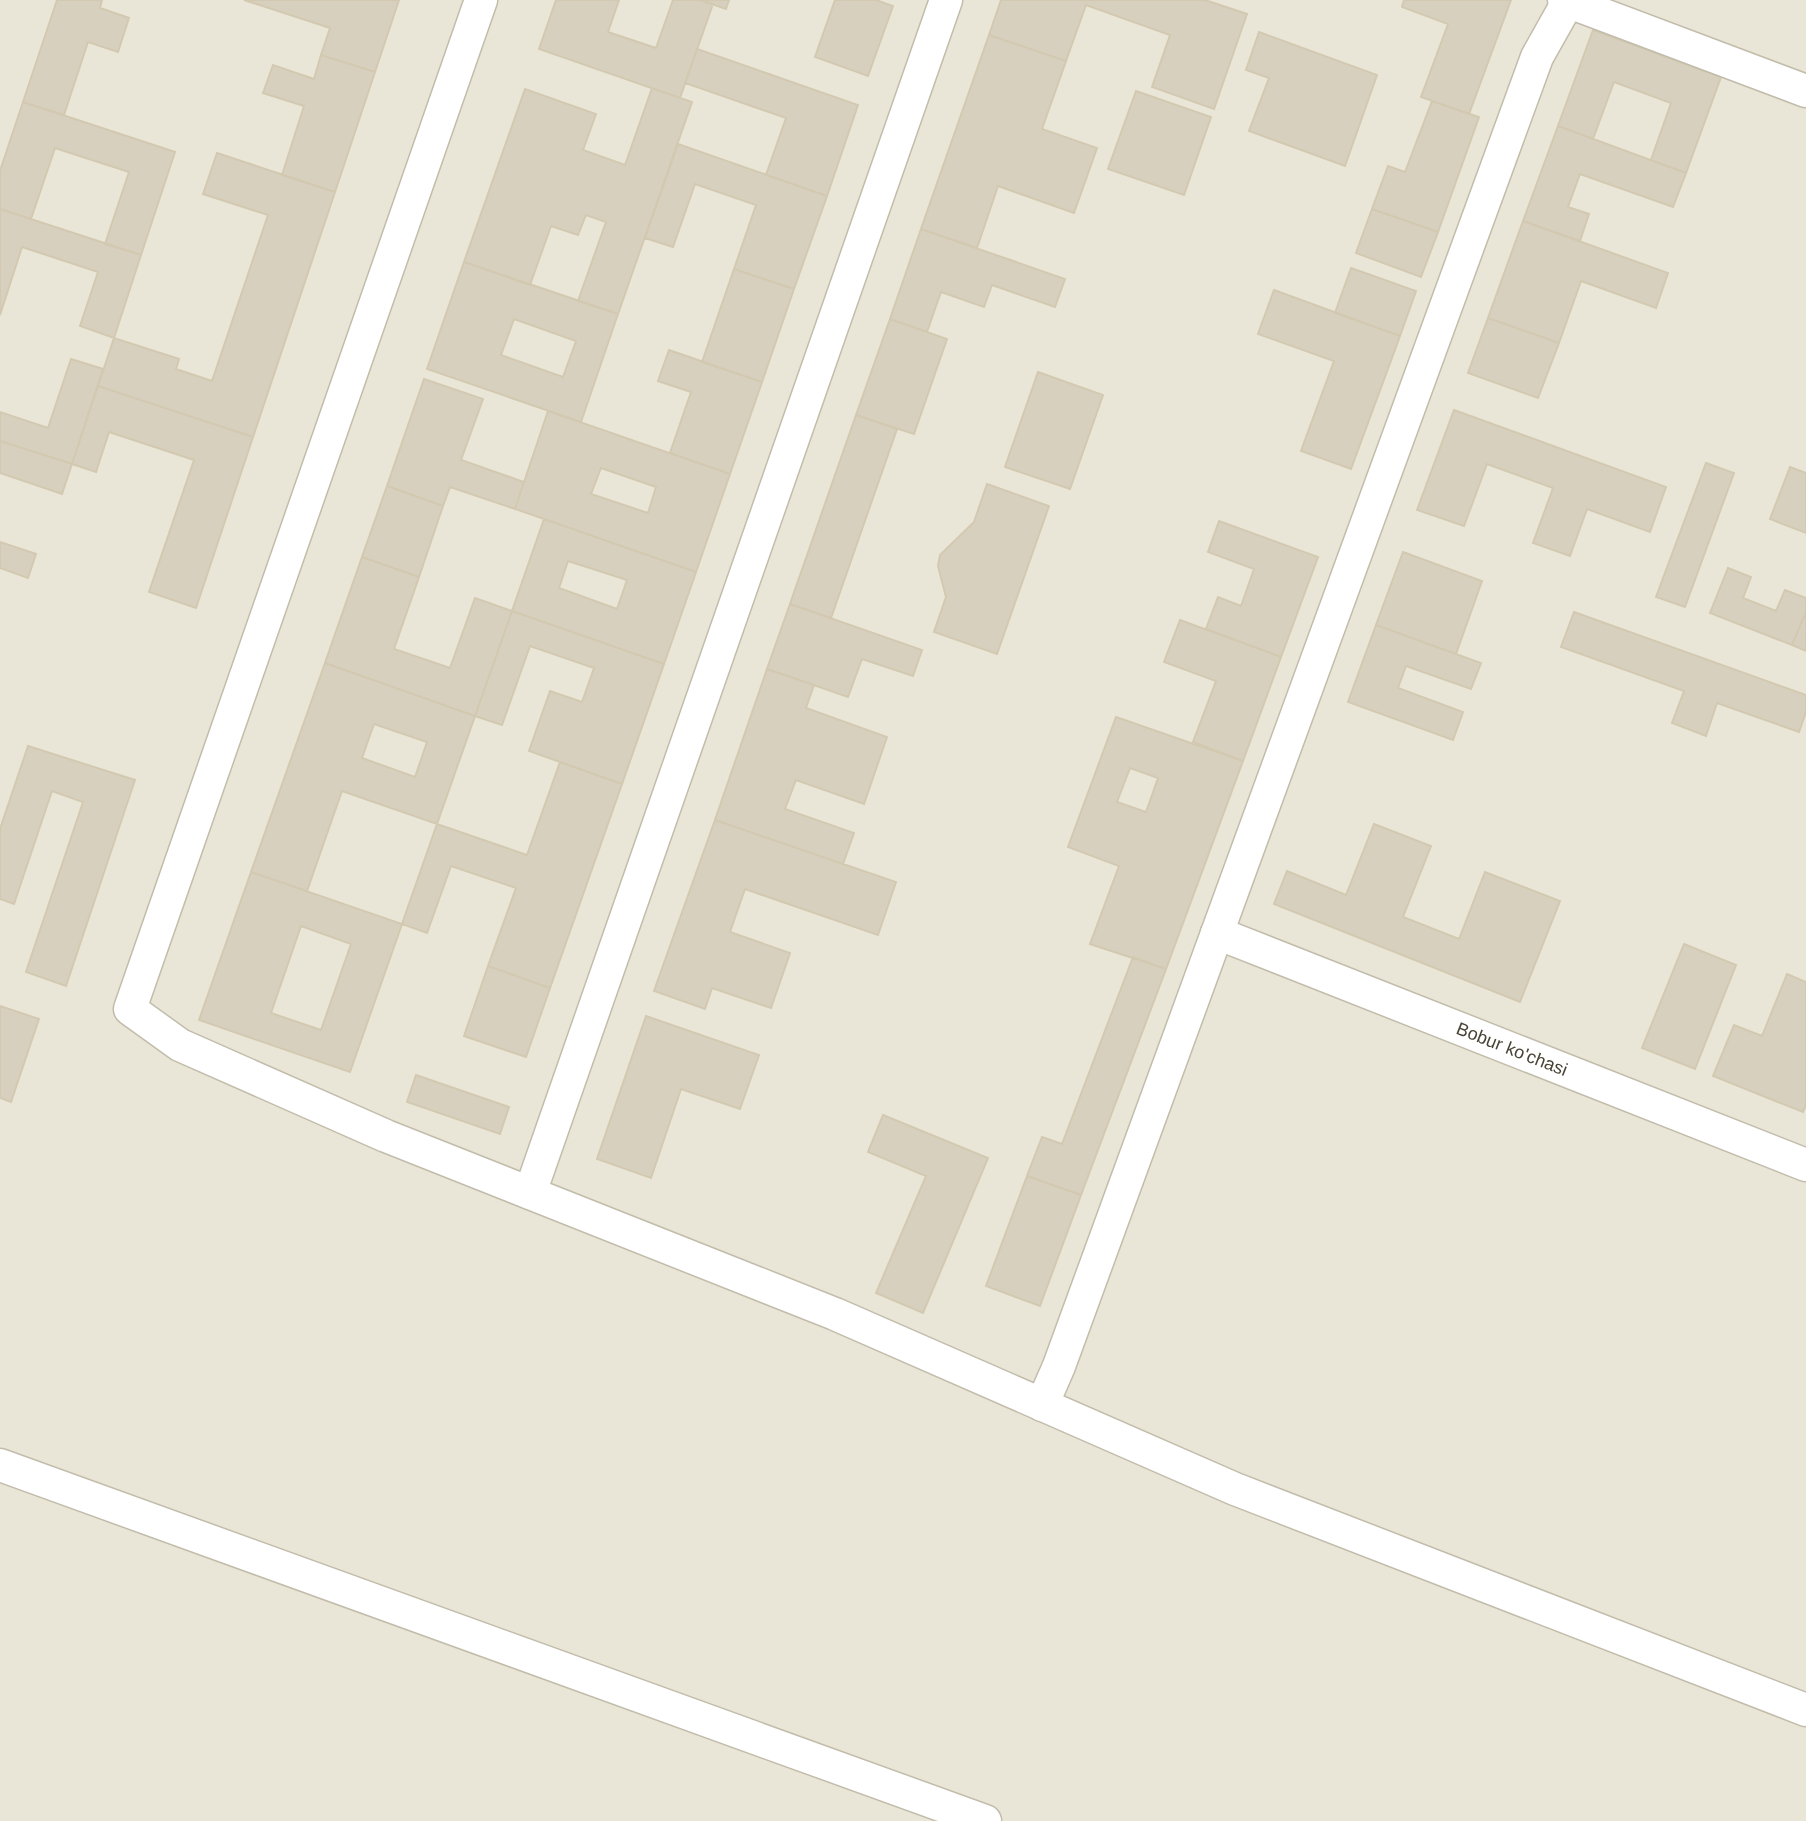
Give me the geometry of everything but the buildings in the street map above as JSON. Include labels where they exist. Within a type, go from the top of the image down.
[{"type":"street","points":[[481,0],[130,1009],[180,1045],[386,1136],[835,1314],[1235,1489],[1806,1710]]},
{"type":"street","points":[[530,1193],[946,0]]},
{"type":"street","points":[[1042,1405],[1059,1366],[1536,57],[1567,1],[1806,91]]},
{"type":"street","name":"Bobur ko'chasi","points":[[1217,933],[1806,1165]]},
{"type":"street","points":[[0,1465],[985,1821]]},
{"type":"shaded area","points":[[0,0],[1806,0],[1806,1821],[0,1821]]}]
